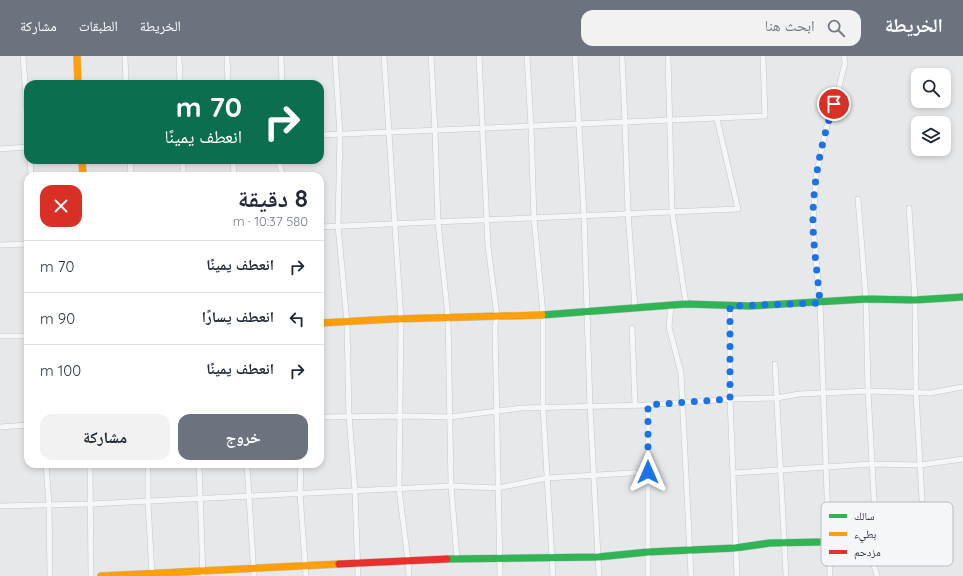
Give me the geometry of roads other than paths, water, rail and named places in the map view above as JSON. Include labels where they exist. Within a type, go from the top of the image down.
[{"type":"street","points":[[23,56],[25,80]]},
{"type":"street","points":[[77,56],[78,80]]},
{"type":"street","points":[[125,56],[126,80]]},
{"type":"street","points":[[179,56],[180,80]]},
{"type":"street","points":[[227,56],[228,80]]},
{"type":"street","points":[[281,56],[282,80]]},
{"type":"street","points":[[335,56],[340,135],[338,226],[347,322],[358,576]]},
{"type":"street","points":[[384,56],[401,319],[399,416],[400,489],[409,576]]},
{"type":"street","points":[[432,56],[438,222],[448,317],[451,486],[457,559]]},
{"type":"street","points":[[479,56],[488,246],[497,316],[496,411],[500,576]]},
{"type":"street","points":[[527,56],[534,218],[543,314],[543,408],[553,576]]},
{"type":"street","points":[[575,56],[584,215],[590,406],[599,576]]},
{"type":"street","points":[[622,56],[628,213],[635,308]]},
{"type":"street","points":[[668,56],[672,212],[686,304]]},
{"type":"street","points":[[324,136],[765,116],[763,56]]},
{"type":"street","points":[[827,502],[820,303],[813,226],[816,176],[826,129],[845,63],[844,56]]},
{"type":"street","points":[[324,227],[738,209],[717,119]]},
{"type":"street","points":[[0,149],[24,147]]},
{"type":"street","points":[[858,199],[866,299],[868,391],[874,502]]},
{"type":"street","points":[[908,208],[914,300],[916,394],[922,499]]},
{"type":"street","points":[[0,245],[24,244]]},
{"type":"street","points":[[324,323],[588,312],[686,304],[730,306],[820,303],[866,299],[914,300],[963,298]]},
{"type":"street","points":[[671,306],[670,328],[681,373],[691,576]]},
{"type":"street","points":[[730,306],[730,399],[737,576]]},
{"type":"street","points":[[632,328],[635,405]]},
{"type":"street","points":[[0,336],[24,336]]},
{"type":"street","points":[[775,364],[786,576]]},
{"type":"street","points":[[324,417],[449,417],[496,411],[777,398],[799,394],[868,391],[916,394],[963,387]]},
{"type":"street","points":[[648,405],[648,576]]},
{"type":"street","points":[[0,427],[24,425]]},
{"type":"street","points":[[733,473],[872,464],[920,465],[963,459]]},
{"type":"street","points":[[46,468],[49,505],[50,576]]},
{"type":"street","points":[[90,468],[90,576]]},
{"type":"street","points":[[148,468],[148,502],[152,575]]},
{"type":"street","points":[[199,468],[202,573]]},
{"type":"street","points":[[247,468],[254,572]]},
{"type":"street","points":[[301,468],[300,494],[306,576]]},
{"type":"street","points":[[0,506],[148,502],[451,486],[498,488],[547,478],[648,472]]},
{"type":"street","points":[[101,576],[254,572],[306,566],[408,560],[598,557],[648,552],[736,548],[770,543],[821,542]]},
{"type":"street","points":[[829,566],[830,576]]},
{"type":"street","points":[[874,566],[876,576]]}]
